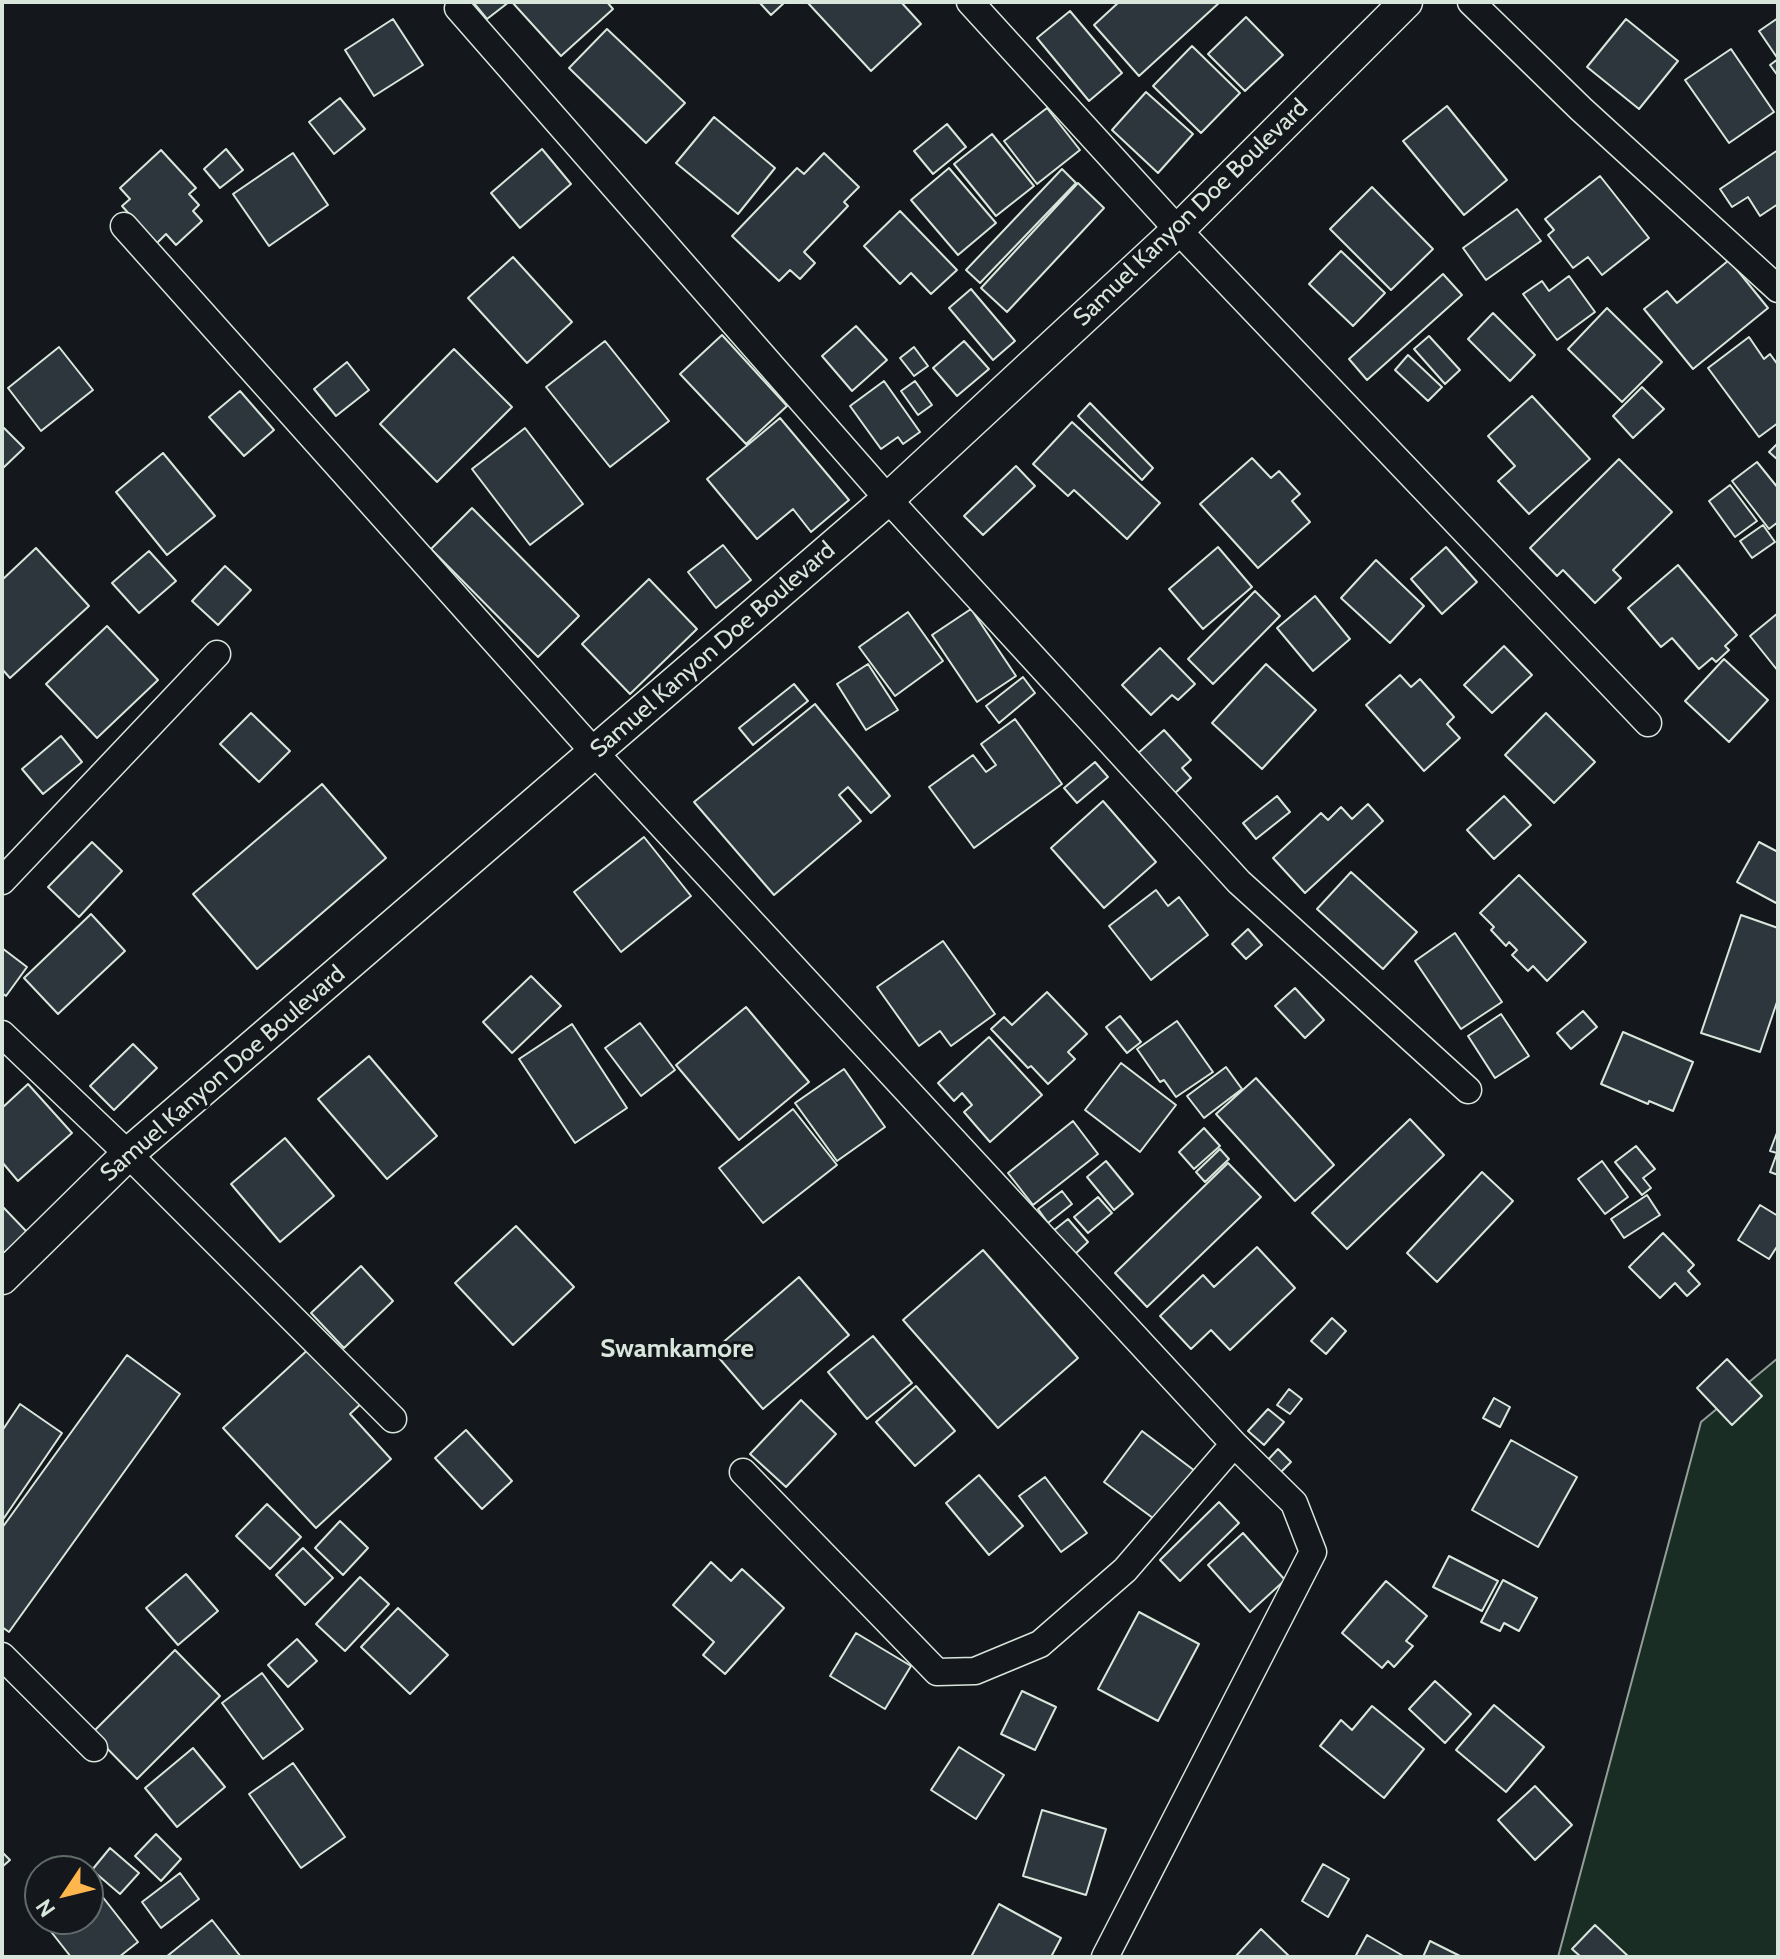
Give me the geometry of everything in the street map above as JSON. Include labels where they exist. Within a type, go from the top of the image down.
[{"type":"street","points":[[970,2],[1178,230],[1648,723]]},
{"type":"street","name":"Samuel Kanyon Doe Boulevard","points":[[2,1278],[128,1154],[888,499],[1178,230],[1406,2]]},
{"type":"street","points":[[1471,2],[1581,109],[1777,286]]},
{"type":"street","points":[[458,8],[888,499],[1239,882],[1468,1090]]},
{"type":"street","points":[[124,226],[595,753],[1234,1444],[1294,1503],[1313,1552],[1105,1957]]},
{"type":"street","points":[[2,881],[217,654]]},
{"type":"street","points":[[2,1034],[128,1154],[393,1419]]},
{"type":"street","points":[[743,1472],[937,1672],[975,1671],[1040,1644],[1125,1570],[1234,1444]]},
{"type":"street","points":[[2,1656],[94,1748]]},
{"type":"green space","points":[[1778,1358],[1778,1957],[1558,1957],[1701,1422]]},
{"type":"building","points":[[473,2],[509,2],[487,19]]},
{"type":"building","points":[[512,2],[607,2],[613,9],[561,56]]},
{"type":"building","points":[[759,2],[785,2],[771,15]]},
{"type":"building","points":[[807,2],[901,2],[921,24],[871,71]]},
{"type":"building","points":[[1119,2],[1220,2],[1139,76],[1094,25]]},
{"type":"building","points":[[1070,11],[1122,73],[1089,101],[1037,38]]},
{"type":"building","points":[[1246,17],[1283,55],[1245,91],[1208,54]]},
{"type":"building","points":[[1778,18],[1778,59],[1759,31]]},
{"type":"building","points":[[393,19],[423,65],[374,96],[345,50]]},
{"type":"building","points":[[1626,19],[1678,61],[1639,109],[1587,67]]},
{"type":"building","points":[[607,29],[685,103],[646,143],[569,68]]},
{"type":"building","points":[[1192,46],[1240,93],[1201,133],[1153,86]]},
{"type":"building","points":[[1731,49],[1774,112],[1729,143],[1685,80]]},
{"type":"building","points":[[1778,59],[1778,76],[1770,65]]},
{"type":"building","points":[[1146,92],[1193,134],[1158,173],[1112,130]]},
{"type":"building","points":[[340,98],[365,129],[334,154],[309,122]]},
{"type":"building","points":[[1447,106],[1507,180],[1464,215],[1403,141]]},
{"type":"building","points":[[1047,108],[1080,150],[1037,184],[1004,141]]},
{"type":"building","points":[[714,117],[775,168],[738,214],[676,163]]},
{"type":"building","points":[[947,124],[966,147],[933,174],[914,151]]},
{"type":"building","points":[[992,134],[1034,186],[996,216],[954,164]]},
{"type":"building","points":[[226,149],[243,170],[220,188],[204,169]]},
{"type":"building","points":[[542,149],[571,184],[520,228],[491,193]]},
{"type":"building","points":[[161,150],[196,188],[189,194],[199,205],[193,211],[202,221],[176,245],[166,234],[156,244],[122,206],[130,199],[120,188]]},
{"type":"building","points":[[1778,150],[1778,204],[1760,216],[1748,197],[1732,207],[1720,189]]},
{"type":"building","points":[[293,153],[328,205],[269,246],[233,194]]},
{"type":"building","points":[[824,153],[859,187],[844,202],[848,206],[804,252],[815,263],[800,279],[790,270],[779,281],[732,236],[797,168],[804,174]]},
{"type":"building","points":[[949,168],[996,223],[958,255],[911,200]]},
{"type":"building","points":[[1062,169],[1076,183],[980,283],[966,270]]},
{"type":"building","points":[[1600,176],[1649,238],[1602,275],[1588,257],[1573,268],[1548,235],[1554,230],[1545,219]]},
{"type":"building","points":[[1078,183],[1104,208],[1007,312],[981,288]]},
{"type":"building","points":[[1372,187],[1433,249],[1391,290],[1330,229]]},
{"type":"building","points":[[1517,209],[1541,241],[1486,280],[1463,248]]},
{"type":"building","points":[[900,211],[957,270],[931,294],[911,273],[900,284],[864,246]]},
{"type":"building","points":[[1341,251],[1385,293],[1353,326],[1309,284]]},
{"type":"building","points":[[513,257],[572,322],[527,363],[468,298]]},
{"type":"building","points":[[1729,260],[1768,308],[1693,369],[1644,309],[1667,291],[1677,303]]},
{"type":"building","points":[[1443,274],[1462,295],[1367,380],[1349,359]]},
{"type":"building","points":[[1569,276],[1595,312],[1557,340],[1523,294],[1542,281],[1549,291]]},
{"type":"building","points":[[971,289],[1015,341],[993,360],[949,308]]},
{"type":"building","points":[[1607,308],[1662,362],[1622,402],[1568,349]]},
{"type":"building","points":[[1493,313],[1535,355],[1510,381],[1468,339]]},
{"type":"building","points":[[856,326],[887,360],[852,391],[822,356]]},
{"type":"building","points":[[722,335],[787,406],[746,444],[680,374]]},
{"type":"building","points":[[1429,336],[1460,370],[1445,384],[1414,349]]},
{"type":"building","points":[[1749,337],[1764,359],[1770,354],[1778,365],[1778,423],[1759,437],[1708,368]]},
{"type":"building","points":[[605,341],[669,421],[610,467],[546,387]]},
{"type":"building","points":[[964,341],[989,369],[957,396],[933,368]]},
{"type":"building","points":[[59,347],[93,390],[41,431],[8,388]]},
{"type":"building","points":[[914,347],[928,366],[914,376],[900,358]]},
{"type":"building","points":[[454,349],[512,407],[437,482],[380,424]]},
{"type":"building","points":[[1408,355],[1442,387],[1428,401],[1395,370]]},
{"type":"building","points":[[347,362],[369,390],[336,416],[314,389]]},
{"type":"building","points":[[884,381],[920,432],[903,444],[898,437],[881,449],[850,406]]},
{"type":"building","points":[[915,381],[932,405],[918,415],[901,391]]},
{"type":"building","points":[[1642,387],[1664,409],[1633,438],[1613,416]]},
{"type":"building","points":[[240,391],[274,430],[244,456],[209,417]]},
{"type":"building","points":[[1532,396],[1590,459],[1529,514],[1498,481],[1515,466],[1488,436]]},
{"type":"building","points":[[1090,403],[1153,468],[1142,480],[1078,416]]},
{"type":"building","points":[[780,418],[849,500],[811,532],[793,509],[757,539],[707,479]]},
{"type":"building","points":[[1072,422],[1160,503],[1127,539],[1074,490],[1068,496],[1033,464]]},
{"type":"building","points":[[4,428],[24,448],[2,469],[2,430]]},
{"type":"building","points":[[525,428],[583,504],[530,545],[472,469]]},
{"type":"building","points":[[1778,443],[1778,460],[1769,452]]},
{"type":"building","points":[[163,453],[215,516],[167,555],[116,492]]},
{"type":"building","points":[[1252,458],[1271,478],[1279,471],[1300,494],[1292,501],[1310,522],[1258,568],[1200,504]]},
{"type":"building","points":[[1619,459],[1672,512],[1613,570],[1621,578],[1595,603],[1563,570],[1557,576],[1530,548]]},
{"type":"building","points":[[1757,462],[1778,488],[1778,522],[1769,529],[1732,481]]},
{"type":"building","points":[[1016,466],[1035,486],[983,535],[964,516]]},
{"type":"building","points":[[1730,485],[1757,521],[1735,537],[1709,501]]},
{"type":"building","points":[[472,508],[579,616],[538,657],[431,549]]},
{"type":"building","points":[[1763,525],[1775,542],[1752,558],[1740,541]]},
{"type":"building","points":[[723,545],[751,580],[716,608],[688,572]]},
{"type":"building","points":[[1218,547],[1252,587],[1203,629],[1169,589]]},
{"type":"building","points":[[1446,547],[1477,582],[1442,614],[1411,579]]},
{"type":"building","points":[[36,548],[89,606],[10,678],[2,669],[2,580]]},
{"type":"building","points":[[149,551],[176,581],[139,613],[112,583]]},
{"type":"building","points":[[1376,560],[1424,606],[1390,643],[1341,598]]},
{"type":"building","points":[[1678,565],[1737,635],[1725,646],[1729,650],[1716,662],[1712,658],[1699,669],[1672,638],[1661,647],[1628,608]]},
{"type":"building","points":[[225,566],[251,590],[218,625],[192,601]]},
{"type":"building","points":[[649,579],[697,629],[630,694],[582,644]]},
{"type":"building","points":[[1255,591],[1280,616],[1213,684],[1188,659]]},
{"type":"building","points":[[1315,596],[1350,639],[1313,671],[1277,628]]},
{"type":"building","points":[[971,609],[1016,676],[977,702],[932,635]]},
{"type":"building","points":[[908,612],[943,661],[895,696],[859,647]]},
{"type":"building","points":[[1778,613],[1778,671],[1750,636]]},
{"type":"building","points":[[107,626],[158,680],[97,738],[46,684]]},
{"type":"building","points":[[1504,646],[1532,675],[1492,713],[1464,685]]},
{"type":"building","points":[[1160,648],[1195,684],[1178,700],[1172,695],[1151,715],[1122,685]]},
{"type":"building","points":[[1724,659],[1768,700],[1729,742],[1685,701]]},
{"type":"building","points":[[868,664],[898,710],[866,730],[837,684]]},
{"type":"building","points":[[1266,664],[1316,710],[1262,769],[1212,723]]},
{"type":"building","points":[[1400,675],[1411,687],[1420,679],[1454,717],[1447,724],[1460,738],[1424,771],[1366,705]]},
{"type":"building","points":[[1023,677],[1035,693],[999,723],[986,706]]},
{"type":"building","points":[[794,684],[808,701],[753,745],[739,728]]},
{"type":"building","points":[[815,704],[890,796],[871,813],[848,787],[839,795],[861,821],[774,895],[694,802]]},
{"type":"building","points":[[251,713],[290,751],[259,782],[220,744]]},
{"type":"building","points":[[1546,713],[1595,762],[1554,803],[1505,755]]},
{"type":"building","points":[[1015,719],[1062,784],[974,848],[929,787],[973,755],[986,772],[996,765],[981,744]]},
{"type":"building","points":[[1164,730],[1191,760],[1182,768],[1191,778],[1172,796],[1136,755]]},
{"type":"building","points":[[61,736],[82,762],[43,794],[22,769]]},
{"type":"building","points":[[1095,762],[1108,777],[1077,803],[1064,788]]},
{"type":"building","points":[[322,784],[386,858],[257,969],[193,894]]},
{"type":"building","points":[[1277,796],[1290,812],[1256,839],[1243,823]]},
{"type":"building","points":[[1504,796],[1531,825],[1494,859],[1467,830]]},
{"type":"building","points":[[1103,801],[1156,862],[1104,908],[1051,848]]},
{"type":"building","points":[[1368,804],[1383,821],[1305,893],[1273,858],[1321,813],[1328,820],[1341,807],[1352,819]]},
{"type":"building","points":[[644,837],[691,896],[621,952],[574,892]]},
{"type":"building","points":[[92,842],[122,871],[79,917],[48,887]]},
{"type":"building","points":[[1759,842],[1778,852],[1778,904],[1737,882]]},
{"type":"building","points":[[1351,872],[1417,932],[1383,969],[1317,909]]},
{"type":"building","points":[[1519,875],[1586,942],[1547,981],[1533,966],[1528,971],[1512,955],[1517,950],[1509,942],[1506,946],[1480,913]]},
{"type":"building","points":[[1156,890],[1168,906],[1179,897],[1208,935],[1151,980],[1109,926]]},
{"type":"building","points":[[91,914],[125,951],[58,1014],[24,978]]},
{"type":"building","points":[[1741,915],[1778,928],[1778,999],[1760,1052],[1701,1033]]},
{"type":"building","points":[[1248,929],[1262,945],[1246,959],[1232,944]]},
{"type":"building","points":[[1455,933],[1502,1002],[1461,1029],[1415,961]]},
{"type":"building","points":[[943,941],[995,1014],[951,1046],[940,1031],[919,1046],[877,987]]},
{"type":"building","points":[[2,948],[27,967],[6,996],[2,993]]},
{"type":"building","points":[[531,976],[561,1006],[512,1053],[483,1022]]},
{"type":"building","points":[[1295,988],[1324,1020],[1305,1038],[1275,1006]]},
{"type":"building","points":[[1047,992],[1087,1034],[1068,1052],[1075,1059],[1048,1084],[991,1029],[1004,1017],[1012,1025]]},
{"type":"building","points":[[746,1007],[809,1082],[739,1140],[676,1065]]},
{"type":"building","points":[[1583,1011],[1597,1027],[1571,1049],[1557,1033]]},
{"type":"building","points":[[1501,1014],[1529,1056],[1495,1078],[1468,1036]]},
{"type":"building","points":[[1120,1016],[1141,1042],[1127,1053],[1106,1027]]},
{"type":"building","points":[[1177,1021],[1213,1072],[1176,1097],[1164,1080],[1160,1082],[1137,1049]]},
{"type":"building","points":[[640,1023],[675,1070],[641,1096],[605,1048]]},
{"type":"building","points":[[572,1024],[627,1108],[575,1143],[519,1059]]},
{"type":"building","points":[[1623,1032],[1693,1062],[1673,1111],[1601,1084]]},
{"type":"building","points":[[989,1037],[1042,1095],[990,1142],[964,1112],[972,1105],[962,1093],[954,1101],[938,1083]]},
{"type":"building","points":[[133,1044],[157,1068],[114,1110],[90,1086]]},
{"type":"building","points":[[369,1056],[437,1136],[387,1179],[318,1099]]},
{"type":"building","points":[[1121,1063],[1176,1105],[1140,1152],[1085,1110]]},
{"type":"building","points":[[1226,1067],[1242,1089],[1204,1118],[1187,1096]]},
{"type":"building","points":[[844,1069],[885,1127],[837,1161],[795,1103]]},
{"type":"building","points":[[1256,1078],[1334,1165],[1295,1201],[1216,1114]]},
{"type":"building","points":[[28,1084],[72,1133],[18,1181],[2,1162],[2,1108]]},
{"type":"building","points":[[793,1109],[837,1165],[763,1223],[719,1168]]},
{"type":"building","points":[[1410,1119],[1444,1155],[1347,1249],[1312,1213]]},
{"type":"building","points":[[1073,1121],[1098,1154],[1033,1205],[1008,1173]]},
{"type":"building","points":[[1204,1128],[1220,1146],[1194,1169],[1179,1152]]},
{"type":"building","points":[[1778,1130],[1778,1175],[1770,1172],[1777,1153],[1770,1151]]},
{"type":"building","points":[[285,1138],[334,1196],[280,1242],[231,1184]]},
{"type":"building","points":[[1636,1146],[1655,1169],[1643,1178],[1651,1188],[1642,1195],[1615,1162]]},
{"type":"building","points":[[1220,1149],[1229,1159],[1205,1182],[1196,1172]]},
{"type":"building","points":[[1106,1161],[1133,1194],[1114,1210],[1087,1177]]},
{"type":"building","points":[[1602,1161],[1628,1197],[1605,1214],[1578,1179]]},
{"type":"building","points":[[1228,1163],[1261,1197],[1147,1307],[1115,1273]]},
{"type":"building","points":[[1482,1172],[1513,1201],[1437,1282],[1407,1253]]},
{"type":"building","points":[[1062,1191],[1072,1204],[1048,1223],[1038,1209]]},
{"type":"building","points":[[1647,1195],[1660,1215],[1624,1238],[1611,1219]]},
{"type":"building","points":[[1098,1197],[1112,1213],[1088,1233],[1074,1217]]},
{"type":"building","points":[[1760,1205],[1778,1216],[1778,1245],[1769,1259],[1738,1240]]},
{"type":"building","points":[[2,1206],[27,1232],[2,1255]]},
{"type":"building","points":[[1068,1219],[1088,1242],[1074,1255],[1053,1231]]},
{"type":"building","points":[[516,1226],[574,1287],[513,1345],[455,1283]]},
{"type":"building","points":[[1663,1233],[1694,1265],[1688,1271],[1700,1284],[1687,1296],[1675,1283],[1660,1298],[1629,1267]]},
{"type":"building","points":[[1257,1247],[1295,1288],[1230,1350],[1211,1330],[1191,1349],[1160,1316],[1203,1275],[1214,1287]]},
{"type":"building","points":[[983,1250],[1078,1358],[998,1428],[903,1320]]},
{"type":"building","points":[[361,1266],[393,1301],[344,1348],[311,1313]]},
{"type":"building","points":[[799,1277],[849,1335],[763,1409],[713,1351]]},
{"type":"building","points":[[1332,1318],[1346,1331],[1326,1354],[1311,1341]]},
{"type":"building","points":[[873,1336],[912,1383],[867,1419],[828,1372]]},
{"type":"building","points":[[313,1345],[364,1401],[350,1414],[391,1459],[316,1528],[223,1428]]},
{"type":"building","points":[[127,1355],[180,1394],[9,1632],[2,1627],[2,1528]]},
{"type":"building","points":[[1727,1359],[1762,1396],[1732,1425],[1697,1388]]},
{"type":"building","points":[[916,1386],[955,1431],[915,1466],[876,1422]]},
{"type":"building","points":[[1289,1389],[1302,1399],[1290,1414],[1277,1405]]},
{"type":"building","points":[[1494,1398],[1510,1407],[1500,1427],[1483,1418]]},
{"type":"building","points":[[801,1400],[836,1434],[786,1487],[750,1454]]},
{"type":"building","points":[[20,1404],[62,1433],[2,1521],[2,1431]]},
{"type":"building","points":[[1268,1409],[1284,1422],[1264,1445],[1248,1431]]},
{"type":"building","points":[[466,1430],[512,1481],[482,1509],[435,1458]]},
{"type":"building","points":[[1142,1431],[1195,1471],[1157,1521],[1104,1482]]},
{"type":"building","points":[[1511,1440],[1577,1477],[1538,1547],[1472,1510]]},
{"type":"building","points":[[1278,1449],[1291,1462],[1278,1475],[1265,1463]]},
{"type":"building","points":[[979,1475],[1023,1526],[989,1555],[946,1503]]},
{"type":"building","points":[[1045,1477],[1087,1533],[1061,1552],[1019,1496]]},
{"type":"building","points":[[1219,1502],[1239,1523],[1180,1581],[1160,1560]]},
{"type":"building","points":[[267,1504],[301,1537],[270,1569],[236,1536]]},
{"type":"building","points":[[340,1521],[368,1548],[343,1575],[315,1548]]},
{"type":"building","points":[[1243,1533],[1285,1580],[1250,1612],[1208,1565]]},
{"type":"building","points":[[303,1548],[333,1578],[305,1605],[276,1575]]},
{"type":"building","points":[[1449,1556],[1498,1581],[1482,1611],[1433,1587]]},
{"type":"building","points":[[711,1562],[731,1581],[742,1569],[784,1608],[725,1674],[703,1655],[714,1642],[673,1605]]},
{"type":"building","points":[[186,1574],[218,1611],[178,1645],[146,1608]]},
{"type":"building","points":[[360,1577],[389,1604],[345,1651],[316,1624]]},
{"type":"building","points":[[1503,1580],[1537,1598],[1519,1631],[1504,1623],[1500,1631],[1481,1622]]},
{"type":"building","points":[[1386,1581],[1427,1616],[1406,1641],[1413,1646],[1394,1667],[1388,1661],[1382,1668],[1342,1633]]},
{"type":"building","points":[[398,1608],[448,1655],[410,1694],[361,1647]]},
{"type":"building","points":[[1139,1612],[1199,1644],[1158,1721],[1098,1689]]},
{"type":"building","points":[[856,1633],[911,1666],[885,1709],[830,1676]]},
{"type":"building","points":[[297,1639],[317,1661],[288,1687],[268,1665]]},
{"type":"building","points":[[175,1650],[220,1696],[137,1779],[92,1733]]},
{"type":"building","points":[[262,1673],[303,1729],[263,1759],[222,1703]]},
{"type":"building","points":[[1435,1681],[1471,1714],[1445,1743],[1409,1709]]},
{"type":"building","points":[[1022,1691],[1056,1707],[1035,1750],[1001,1734]]},
{"type":"building","points":[[1494,1705],[1544,1747],[1506,1792],[1456,1750]]},
{"type":"building","points":[[1372,1706],[1424,1749],[1384,1798],[1320,1746],[1341,1720],[1352,1730]]},
{"type":"building","points":[[959,1747],[1004,1775],[976,1819],[931,1790]]},
{"type":"building","points":[[193,1748],[225,1787],[177,1827],[145,1788]]},
{"type":"building","points":[[293,1763],[345,1837],[301,1868],[249,1794]]},
{"type":"building","points":[[1535,1786],[1572,1825],[1535,1860],[1498,1820]]},
{"type":"building","points":[[1042,1810],[1106,1829],[1086,1895],[1023,1876]]},
{"type":"building","points":[[156,1834],[181,1859],[161,1881],[135,1856]]},
{"type":"building","points":[[110,1848],[139,1873],[120,1894],[104,1880],[104,1855]]},
{"type":"building","points":[[2,1852],[10,1860],[2,1867]]},
{"type":"building","points":[[1323,1864],[1349,1879],[1328,1917],[1302,1901]]},
{"type":"building","points":[[180,1873],[199,1899],[161,1928],[142,1902]]},
{"type":"building","points":[[104,1899],[138,1942],[119,1957],[71,1957],[54,1935],[104,1935]]},
{"type":"building","points":[[999,1904],[1061,1938],[1051,1957],[971,1957]]},
{"type":"building","points":[[212,1920],[241,1957],[166,1957]]},
{"type":"building","points":[[1595,1925],[1629,1957],[1581,1957],[1572,1949]]},
{"type":"building","points":[[1261,1929],[1290,1957],[1235,1957]]},
{"type":"building","points":[[1367,1935],[1405,1957],[1355,1957]]},
{"type":"building","points":[[1430,1941],[1462,1957],[1423,1957]]},
{"type":"district","name":"Swamkamore","points":[[677,1349]]}]
